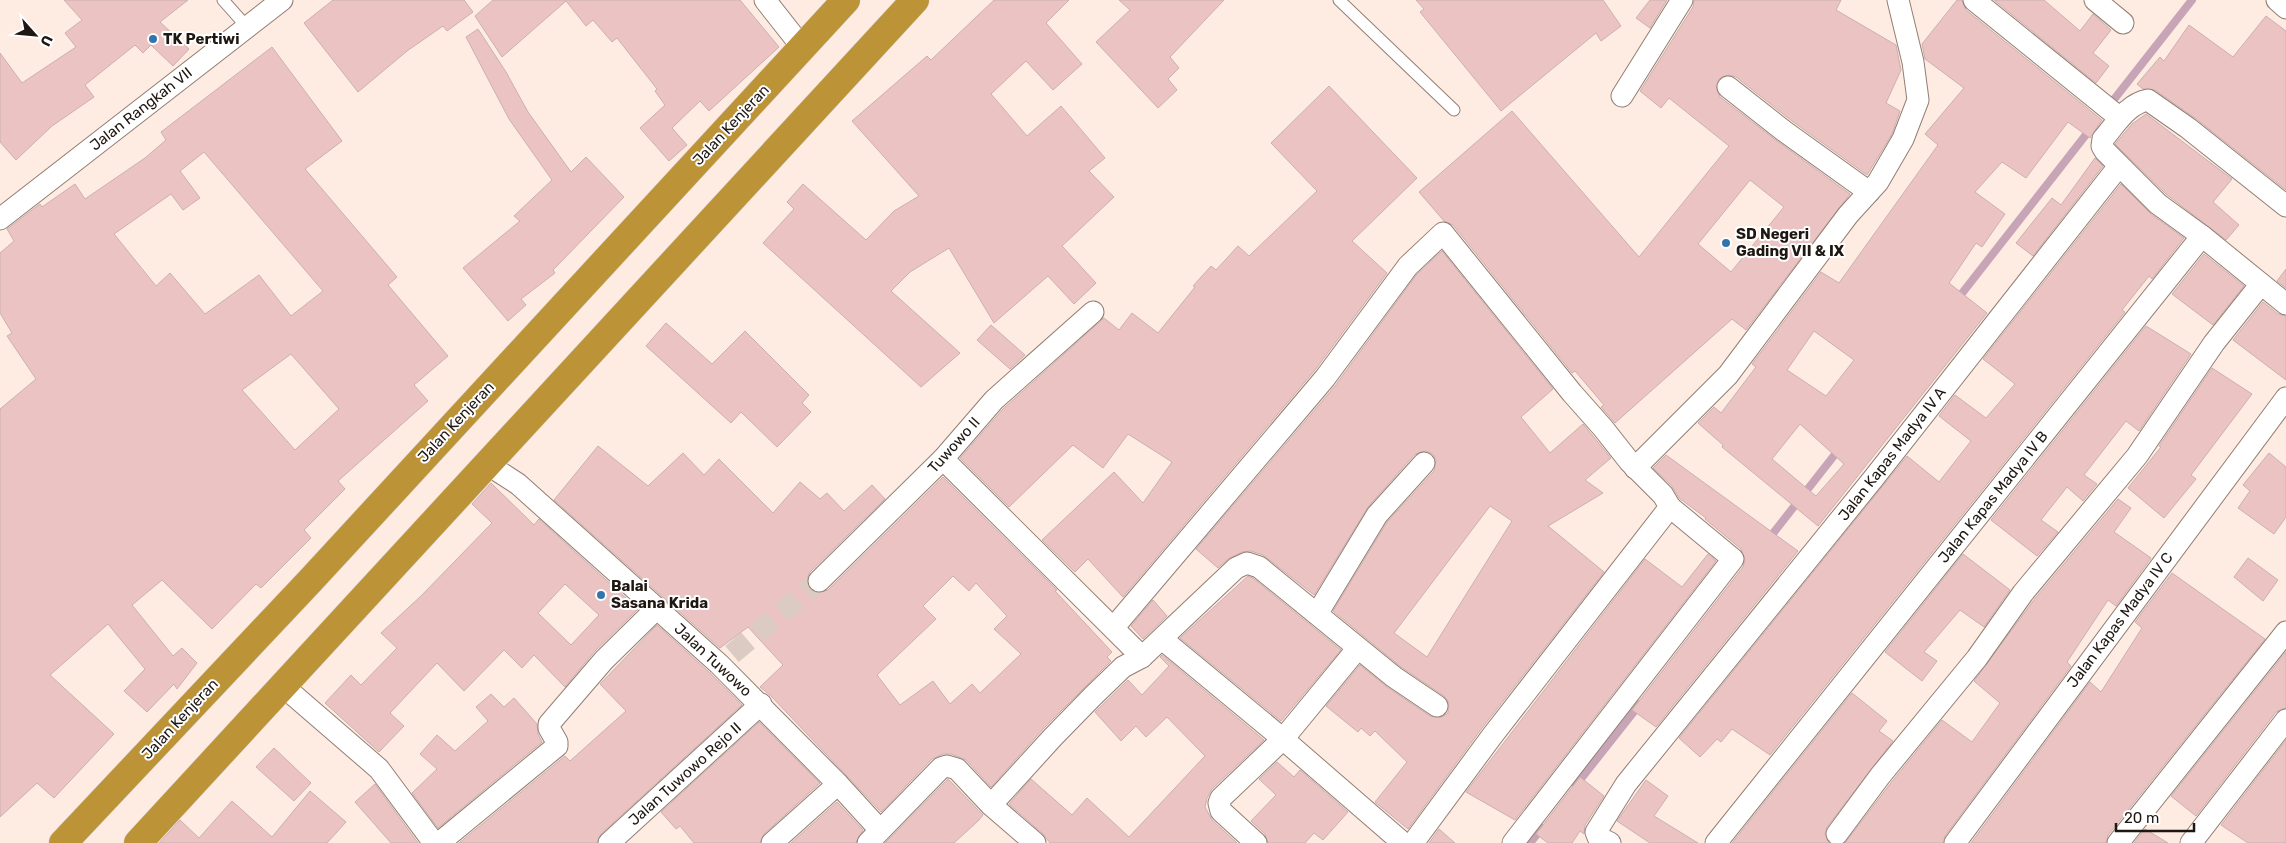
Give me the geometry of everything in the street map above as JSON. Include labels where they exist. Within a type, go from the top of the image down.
[{"type":"highway","name":"Jalan Kenjeran","points":[[63,843],[316,574],[846,0]]},
{"type":"highway","points":[[138,843],[915,0]]},
{"type":"street","name":"Jalan Rangkah VII","points":[[0,219],[282,0]]},
{"type":"street","points":[[765,0],[802,48]]},
{"type":"street","points":[[1622,96],[1682,0]]},
{"type":"street","points":[[1635,468],[1728,375],[1800,277],[1848,216],[1878,182],[1903,139],[1918,100],[1913,62],[1898,0]]},
{"type":"street","points":[[1974,0],[2114,113]]},
{"type":"street","points":[[2095,0],[2123,23]]},
{"type":"street","points":[[2277,0],[2286,8]]},
{"type":"street","points":[[1728,87],[1784,131],[1869,192]]},
{"type":"street","points":[[2286,206],[2148,100],[2114,113],[2102,146],[2119,166],[2158,204],[2202,236],[2286,304]]},
{"type":"street","name":"Jalan Kapas Madya IV A","points":[[1604,836],[1626,784],[1867,486],[2119,166]]},
{"type":"street","points":[[1114,627],[1324,378],[1408,266],[1443,233],[1635,468],[1663,495],[1670,507],[1732,557],[1732,562],[1513,843]]},
{"type":"street","name":"Jalan Kapas Madya IV B","points":[[1716,843],[2202,236]]},
{"type":"street","points":[[1837,834],[1880,776],[1977,658],[2023,593],[2137,456],[2214,343],[2261,284]]},
{"type":"street","name":"Tuwowo II","points":[[819,581],[943,459],[994,400],[1093,312]]},
{"type":"street","name":"Jalan Kapas Madya IV C","points":[[1955,843],[2286,398]]},
{"type":"street","points":[[943,459],[1114,627],[1142,657]]},
{"type":"street","points":[[1317,614],[1377,515],[1424,463]]},
{"type":"street","name":"Jalan Tuwowo","points":[[487,464],[518,484],[657,608],[726,659],[761,704],[838,784],[874,837]]},
{"type":"street","points":[[1413,843],[1492,736],[1670,507]]},
{"type":"street","points":[[991,805],[1052,737],[1123,667],[1142,657],[1236,568],[1247,563],[1259,567],[1394,677],[1437,706]]},
{"type":"street","points":[[439,843],[556,746],[557,742],[549,728],[549,724],[604,660],[657,608]]},
{"type":"street","points":[[2118,843],[2286,632]]},
{"type":"street","points":[[1162,639],[1283,739],[1403,843]]},
{"type":"street","points":[[1256,843],[1221,812],[1219,803],[1283,739],[1358,648]]},
{"type":"street","points":[[283,686],[379,769],[434,843]]},
{"type":"street","name":"Jalan Tuwowo Rejo II","points":[[609,843],[761,704]]},
{"type":"street","points":[[2191,843],[2286,720]]},
{"type":"street","points":[[874,837],[941,768],[947,766],[957,769],[991,805],[1035,843]]},
{"type":"street","points":[[772,843],[838,784]]},
{"type":"lane","points":[[223,0],[247,27]]},
{"type":"lane","points":[[1339,0],[1454,110]]},
{"type":"building","points":[[64,0],[188,0],[160,22],[189,49],[173,66],[151,45],[143,53],[135,45],[85,85],[94,97],[52,126],[16,160],[0,142],[0,53],[22,83],[76,47],[65,33],[82,20]]},
{"type":"building","points":[[333,0],[464,0],[473,12],[447,31],[443,26],[407,51],[358,92],[304,23]]},
{"type":"building","points":[[493,0],[740,0],[779,47],[709,111],[700,101],[672,128],[687,145],[669,161],[640,128],[665,105],[655,91],[657,89],[617,38],[612,42],[593,20],[586,26],[566,1],[502,57],[475,16]]},
{"type":"building","points":[[994,0],[1069,0],[1046,23],[1082,64],[1053,90],[1026,61],[991,94],[1027,136],[1061,106],[1105,158],[1089,171],[1114,197],[1062,246],[1096,283],[1074,304],[1048,276],[994,323],[949,248],[910,272],[891,291],[960,353],[921,387],[763,243],[794,209],[787,202],[803,184],[866,240],[894,211],[919,196],[852,121],[927,56],[931,60]]},
{"type":"building","points":[[1119,0],[1224,0],[1170,57],[1179,68],[1168,79],[1177,90],[1158,108],[1096,42],[1130,10]]},
{"type":"building","points":[[1416,0],[1603,0],[1621,26],[1601,41],[1596,33],[1501,111],[1420,12],[1424,9]]},
{"type":"building","points":[[1650,0],[1667,0],[1650,28],[1636,18]]},
{"type":"building","points":[[1694,0],[1841,0],[1836,10],[1896,45],[1901,70],[1886,103],[1900,111],[1892,134],[1867,175],[1792,121],[1736,77],[1729,75],[1719,79],[1716,86],[1720,97],[1850,194],[1746,330],[1732,319],[1615,423],[1601,407],[1604,405],[1575,371],[1572,373],[1453,225],[1444,221],[1419,192],[1512,111],[1639,257],[1729,146],[1669,98],[1661,108],[1640,91],[1693,7]],"holes":[[[1750,180],[1784,207],[1731,272],[1698,244]]]},
{"type":"building","points":[[1957,0],[1962,0],[1966,10],[2102,120],[2090,138],[2068,122],[2026,178],[2002,162],[1975,192],[2005,214],[1982,247],[1976,243],[1949,283],[1987,313],[1818,526],[1722,447],[1723,445],[1698,423],[1714,407],[1721,413],[1756,367],[1752,364],[1821,272],[1839,283],[1938,145],[1925,134],[1964,88],[1925,59],[1922,44]],"holes":[[[1814,331],[1854,360],[1826,396],[1787,370]],[[1800,424],[1844,464],[1816,496],[1772,459]]]},
{"type":"building","points":[[1994,0],[2044,0],[2080,31],[2093,14],[2111,30],[2093,53],[2109,66],[2096,83]]},
{"type":"building","points":[[2266,16],[2286,31],[2286,190],[2195,118],[2155,90],[2143,89],[2137,84],[2160,57],[2164,61],[2189,25],[2233,57]]},
{"type":"building","points":[[478,29],[506,72],[528,112],[571,172],[586,157],[624,197],[553,270],[555,273],[521,299],[526,305],[508,321],[463,268],[520,221],[514,216],[552,180],[509,119],[466,37]]},
{"type":"building","points":[[272,47],[342,141],[305,169],[397,277],[388,285],[448,356],[414,385],[428,401],[338,481],[345,489],[304,530],[311,538],[261,588],[256,584],[212,629],[162,580],[132,605],[173,656],[182,648],[197,663],[177,689],[174,684],[147,712],[124,691],[145,669],[108,624],[50,675],[114,734],[54,798],[37,783],[0,817],[0,409],[36,379],[7,336],[12,333],[0,313],[0,253],[14,241],[7,229],[40,204],[42,207],[75,184],[85,199],[145,158],[166,140],[161,132]],"holes":[[[204,152],[323,291],[291,316],[259,275],[205,314],[170,273],[156,286],[114,234],[171,194],[183,210],[200,198],[180,171]],[[291,354],[339,409],[295,450],[242,390]]]},
{"type":"building","points":[[1329,86],[1417,178],[1352,241],[1387,273],[1315,370],[1123,597],[1088,559],[1075,572],[1042,540],[1114,472],[1143,503],[1172,462],[1128,434],[1103,468],[1073,445],[1009,507],[960,458],[1003,409],[1104,318],[1119,330],[1132,313],[1158,333],[1195,287],[1193,286],[1211,266],[1216,270],[1238,246],[1249,256],[1317,191],[1271,143]]},
{"type":"building","points":[[2146,114],[2232,179],[2213,202],[2239,225],[2226,240],[2166,194],[2115,144],[2132,124]]},
{"type":"building","points":[[2095,158],[2103,166],[2033,256],[2016,243],[2052,198],[2061,205]]},
{"type":"building","points":[[2121,184],[2151,214],[2184,238],[2152,279],[2149,276],[2122,310],[2125,312],[1770,755],[1732,729],[1721,742],[1717,739],[1700,757],[1679,738],[1907,456],[1939,482],[1971,441],[1939,416],[1955,395],[1986,418],[2015,384],[1983,359]]},
{"type":"building","points":[[1442,251],[1553,389],[1521,417],[1550,453],[1583,424],[1611,458],[1585,480],[1603,493],[1548,526],[1604,572],[1482,728],[1408,829],[1375,802],[1407,762],[1375,731],[1370,736],[1361,728],[1358,732],[1326,706],[1360,665],[1387,687],[1430,716],[1442,717],[1448,713],[1448,701],[1444,696],[1401,667],[1333,611],[1387,522],[1434,471],[1436,460],[1433,454],[1426,451],[1415,454],[1368,507],[1314,595],[1263,555],[1251,551],[1242,552],[1228,559],[1218,568],[1196,549],[1335,386],[1417,274]],"holes":[[[1490,506],[1512,521],[1427,657],[1394,633]]]},
{"type":"building","points":[[2204,254],[2244,286],[2213,325],[2172,294]]},
{"type":"building","points":[[2286,269],[2286,288],[2277,281]]},
{"type":"building","points":[[2263,302],[2278,314],[2286,316],[2286,380],[2233,340]]},
{"type":"building","points":[[666,323],[712,364],[745,331],[809,395],[802,403],[811,412],[777,447],[741,412],[731,423],[646,346]]},
{"type":"building","points":[[991,325],[1025,355],[1010,369],[977,340]]},
{"type":"building","points":[[2146,326],[2191,354],[2139,431],[2126,421],[2084,475],[2097,484],[2083,501],[2067,487],[2041,520],[2058,532],[2037,556],[1991,520]]},
{"type":"building","points":[[2212,368],[2252,394],[2191,475],[2196,479],[2164,518],[2128,488],[2161,447],[2159,446]]},
{"type":"building","points":[[598,446],[648,486],[683,453],[704,475],[719,459],[773,513],[800,482],[820,499],[827,493],[844,511],[872,485],[885,499],[810,572],[807,578],[807,585],[810,590],[816,593],[828,590],[943,477],[1057,590],[1055,591],[1112,652],[1107,657],[1111,661],[1044,728],[991,787],[966,760],[951,754],[943,754],[932,759],[881,812],[770,695],[760,687],[783,665],[748,627],[720,648],[554,500]],"holes":[[[953,576],[969,591],[976,583],[1007,616],[994,629],[1021,654],[980,693],[972,684],[950,704],[933,681],[900,705],[877,675],[936,619],[923,606]]]},
{"type":"building","points":[[2269,453],[2286,467],[2286,517],[2274,534],[2238,508],[2250,491],[2243,485]]},
{"type":"building","points":[[1666,455],[1798,551],[1656,727],[1632,710],[1743,567],[1745,560],[1741,549],[1706,518],[1679,498],[1672,486],[1653,468]]},
{"type":"building","points":[[491,483],[534,525],[539,519],[638,609],[595,651],[565,687],[534,655],[522,668],[504,650],[464,691],[437,663],[390,713],[404,726],[379,752],[325,703],[351,675],[361,685],[397,648],[381,633],[421,596],[492,523],[472,504]],"holes":[[[565,584],[599,615],[571,645],[538,613]]]},
{"type":"building","points":[[2118,499],[2131,508],[2114,532],[2151,558],[2116,606],[2108,600],[2067,662],[2071,666],[1945,836],[1943,843],[1845,843],[1942,720],[1972,742],[2000,703],[1974,681],[2033,601]]},
{"type":"building","points":[[1708,554],[1716,561],[1515,820],[1466,792],[1645,559],[1682,587]]},
{"type":"building","points":[[1963,554],[2010,590],[1984,627],[1960,610],[1924,652],[1937,661],[1922,681],[1885,652]]},
{"type":"building","points":[[2248,558],[2278,580],[2263,601],[2234,577]]},
{"type":"building","points":[[2172,573],[2265,639],[2108,835],[2106,843],[1971,843],[2090,682],[2101,692],[2142,628],[2135,622]]},
{"type":"building","points":[[1248,576],[1253,578],[1341,650],[1281,721],[1180,638]]},
{"type":"building","points":[[1153,600],[1167,616],[1143,639],[1131,626]]},
{"type":"building","points":[[657,625],[742,705],[601,834],[597,843],[459,843],[565,756],[570,761],[626,711],[600,684]]},
{"type":"building","points":[[2286,652],[2286,708],[2276,712],[2196,816],[2171,796]]},
{"type":"building","points":[[1162,655],[1264,740],[1212,789],[1207,798],[1205,807],[1212,820],[1237,843],[1050,843],[1043,834],[1009,804],[1031,779],[1072,815],[1087,798],[1129,837],[1205,756],[1167,717],[1146,737],[1136,726],[1121,741],[1095,712],[1128,680],[1142,695],[1169,666],[1160,657]]},
{"type":"building","points":[[1852,693],[1887,721],[1879,731],[1893,741],[1827,827],[1825,833],[1829,843],[1732,843]]},
{"type":"building","points":[[491,694],[504,707],[514,698],[537,724],[538,734],[542,742],[438,828],[412,793],[437,769],[420,754],[437,735],[455,751],[488,721],[476,707]]},
{"type":"building","points":[[759,722],[820,783],[764,834],[760,843],[694,843],[680,826],[676,829],[661,812]]},
{"type":"building","points":[[2286,740],[2286,843],[2248,843],[2221,825]]},
{"type":"building","points":[[274,748],[311,783],[294,801],[256,767]]},
{"type":"building","points":[[1277,762],[1294,777],[1300,770],[1348,812],[1323,840],[1314,833],[1305,843],[1268,843],[1265,834],[1251,821],[1276,795],[1259,779]]},
{"type":"building","points":[[1580,777],[1604,796],[1585,825],[1584,834],[1580,831],[1572,843],[1548,843],[1536,834]]},
{"type":"building","points":[[948,779],[983,815],[978,821],[954,843],[885,843]]},
{"type":"building","points":[[1646,780],[1668,796],[1654,816],[1698,843],[1650,843],[1617,821]]},
{"type":"building","points":[[375,784],[418,843],[391,843],[355,802]]},
{"type":"building","points":[[310,791],[346,822],[327,843],[159,843],[180,820],[199,838],[232,801],[272,837]]},
{"type":"building","points":[[837,802],[863,830],[856,843],[791,843]]},
{"type":"building","points":[[1439,829],[1455,843],[1429,843]]},
{"type":"building","points":[[2145,829],[2168,843],[2134,843]]},
{"type":"waterway","points":[[2108,107],[2192,0]]},
{"type":"waterway","points":[[1956,301],[2092,127]]},
{"type":"waterway","points":[[1767,541],[1840,448]]},
{"type":"waterway","points":[[1576,785],[1640,704]]},
{"type":"waterway","points":[[1530,843],[1542,828]]},
{"type":"tunnel","points":[[732,654],[819,581]]},
{"type":"place","name":"TK Pertiwi","points":[[153,39]]},
{"type":"place","name":"SD Negeri Gading VII & IX","points":[[1726,243]]},
{"type":"place","name":"Balai Sasana Krida","points":[[601,595]]}]
